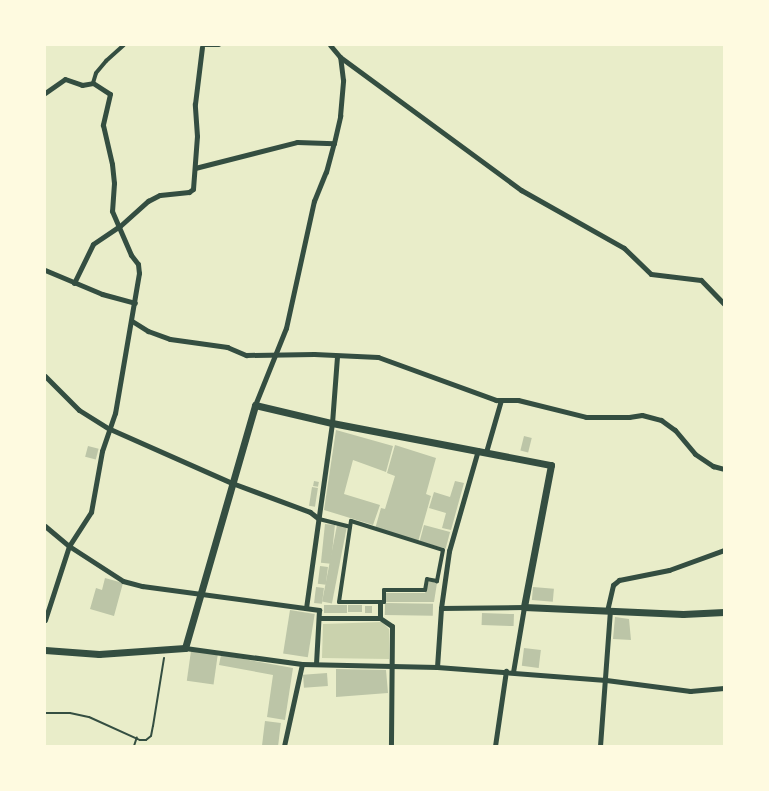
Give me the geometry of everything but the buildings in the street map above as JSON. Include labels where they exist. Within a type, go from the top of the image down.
[{"type":"main road","points":[[45,650],[99,654],[185,648],[255,405],[332,423],[551,465],[524,607],[683,614],[724,612]]},
{"type":"street","points":[[93,83],[96,73],[124,45]]},
{"type":"street","points":[[74,282],[92,244],[120,226],[148,201],[160,196],[189,192],[193,189],[195,168],[195,104],[202,46],[218,45]]},
{"type":"street","points":[[330,45],[340,57],[522,190],[624,248],[651,274],[701,280],[724,304]]},
{"type":"street","points":[[255,405],[286,328],[314,200],[326,172],[334,144],[342,89],[340,57]]},
{"type":"street","points":[[45,93],[65,79],[82,85],[93,83],[110,94],[103,125],[112,164],[114,183],[112,211],[120,226],[131,256],[138,264],[139,273],[115,413],[102,451],[91,512],[69,546],[45,620]]},
{"type":"street","points":[[195,168],[297,142],[334,144]]},
{"type":"street","points":[[45,270],[102,294],[135,303]]},
{"type":"street","points":[[132,321],[148,331],[170,339],[227,347],[246,355],[314,354],[378,357],[501,400],[518,400],[586,417],[629,417],[642,414],[661,420],[675,430],[695,454],[714,466],[724,469]]},
{"type":"street","points":[[306,608],[332,423],[337,356]]},
{"type":"street","points":[[45,376],[79,410],[110,429],[232,483],[310,512],[319,519],[350,527]]},
{"type":"street","points":[[486,452],[501,400]]},
{"type":"street","points":[[437,666],[440,608],[448,551],[478,450]]},
{"type":"street","points":[[352,521],[443,550],[437,581],[427,579],[425,590],[384,590],[384,602],[380,603],[339,602],[350,527],[352,521]]},
{"type":"street","points":[[45,526],[69,546],[122,581],[142,586],[319,610],[316,664]]},
{"type":"street","points":[[600,746],[606,680],[609,611],[613,585],[619,580],[669,570],[724,550]]},
{"type":"street","points":[[380,603],[380,618]]},
{"type":"street","points":[[440,608],[524,607],[513,672]]},
{"type":"street","points":[[319,618],[380,618],[392,626],[391,746]]},
{"type":"street","points":[[185,648],[302,664],[437,666],[606,680],[690,691],[724,688]]},
{"type":"street","points":[[284,746],[302,664]]},
{"type":"street","points":[[495,746],[506,671]]},
{"type":"path","points":[[45,713],[70,713],[89,717],[136,738],[146,740],[151,736],[165,650]]},
{"type":"path","points":[[134,746],[136,738]]},
{"type":"green space","points":[[382,622],[389,629],[389,659],[322,658],[323,624]]}]
